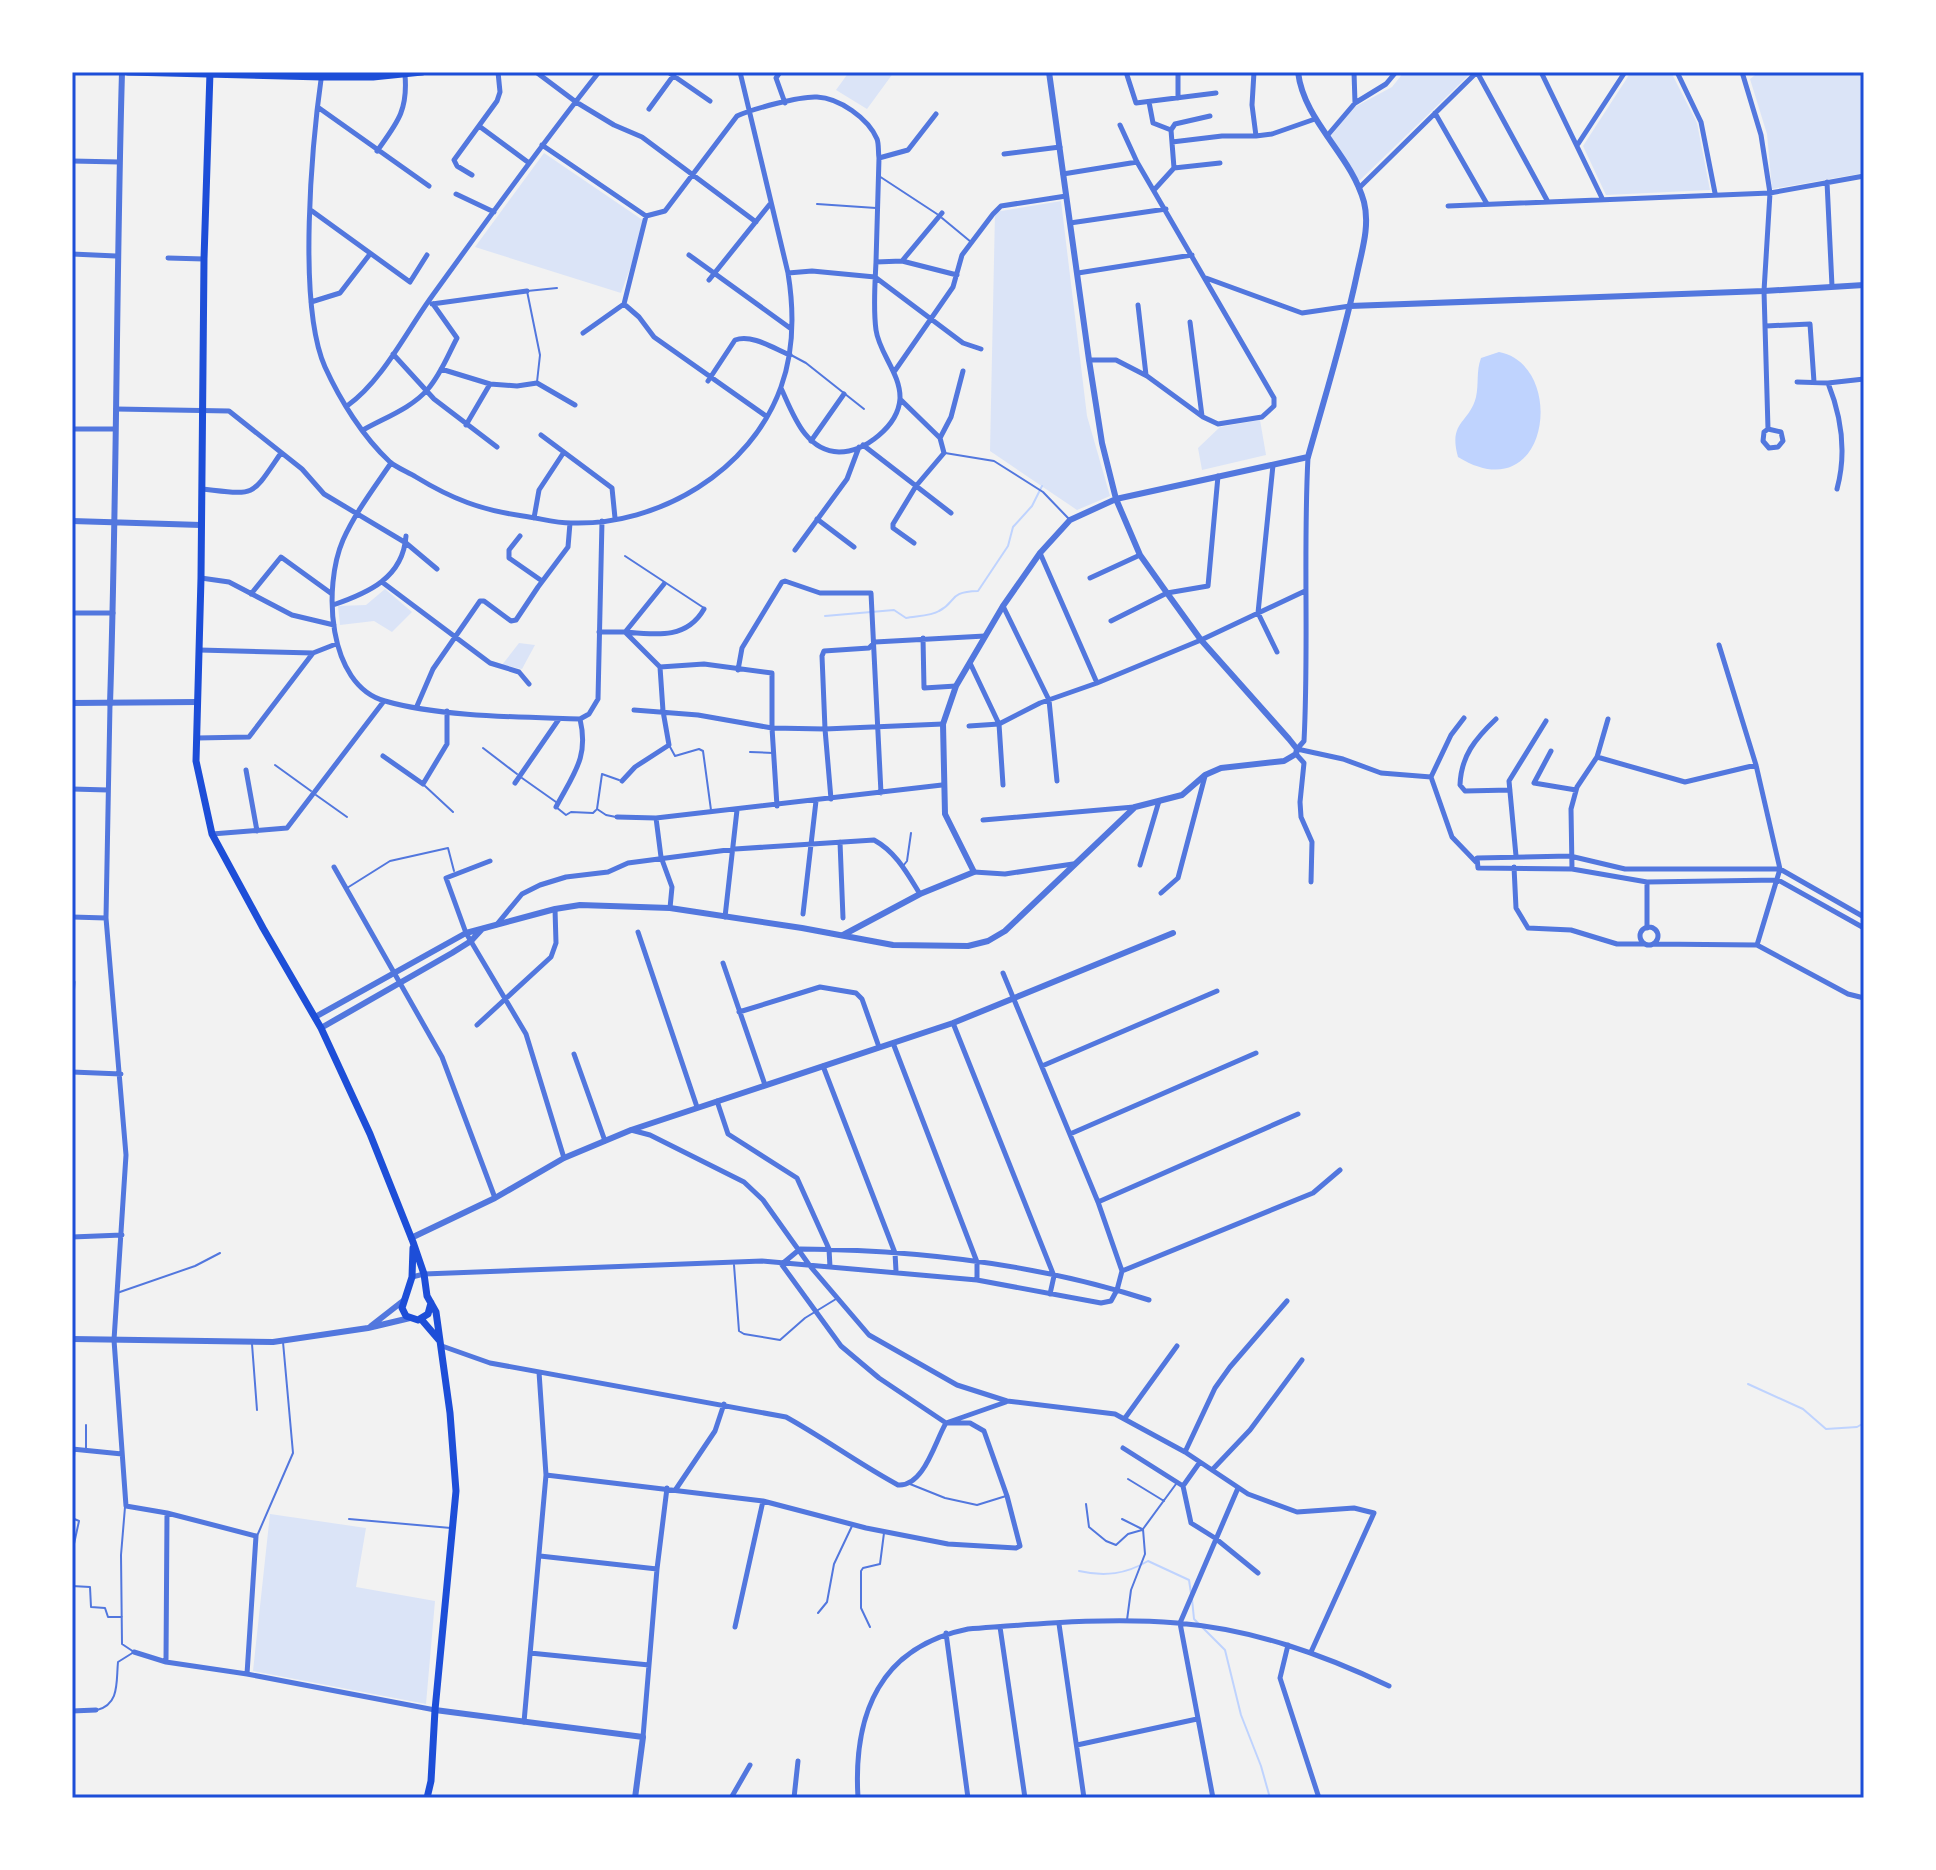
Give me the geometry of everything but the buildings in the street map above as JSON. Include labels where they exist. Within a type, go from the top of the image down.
[{"type":"main road","points":[[125,72],[322,75],[405,75],[422,72]]},
{"type":"main road","points":[[210,73],[196,761],[212,834],[321,1028],[370,1134],[424,1274],[430,1311],[421,1319]]},
{"type":"main road","points":[[412,1240],[412,1277],[404,1312],[410,1318],[421,1319],[441,1344]]},
{"type":"main road","points":[[405,1298],[416,1291],[429,1299],[436,1312],[456,1491],[427,1798]]},
{"type":"street","points":[[125,72],[116,256],[115,521],[106,918],[126,1155],[114,1340],[122,1454],[126,1506],[256,1536],[247,1674]]},
{"type":"street","points":[[472,175],[457,166],[454,160],[497,101],[500,92],[498,72]]},
{"type":"street","points":[[536,72],[576,102],[614,125],[642,137],[756,222]]},
{"type":"street","points":[[347,406],[359,397],[393,354],[542,145],[599,72]]},
{"type":"street","points":[[322,75],[311,211],[311,302],[324,365],[363,430],[391,463],[442,493],[484,510],[570,523],[602,521],[656,509],[701,485],[730,464],[750,444],[781,388],[790,355],[793,303],[740,72]]},
{"type":"street","points":[[780,72],[776,78],[785,103]]},
{"type":"street","points":[[1049,72],[1102,443],[1116,499],[1140,555],[1167,593],[1201,640],[1304,763],[1300,802],[1301,817],[1312,842],[1311,882]]},
{"type":"street","points":[[1126,72],[1134,101],[1149,102],[1216,93]]},
{"type":"street","points":[[1178,72],[1178,98]]},
{"type":"street","points":[[1254,72],[1252,105],[1256,136]]},
{"type":"street","points":[[983,820],[1135,807],[1182,795],[1205,775],[1221,768],[1284,761],[1304,741],[1308,457],[1350,306],[1367,218],[1359,188],[1315,119],[1298,72]]},
{"type":"street","points":[[1354,72],[1355,103]]},
{"type":"street","points":[[1327,136],[1355,103],[1386,84],[1396,72]]},
{"type":"street","points":[[1359,188],[1477,72],[1548,202]]},
{"type":"street","points":[[1541,72],[1602,198]]},
{"type":"street","points":[[1577,145],[1625,72]]},
{"type":"street","points":[[1677,72],[1701,122],[1715,193]]},
{"type":"street","points":[[1752,72],[1744,74],[1761,135],[1770,193],[1764,291],[1768,429],[1763,436],[1765,446],[1778,447],[1783,441],[1781,432],[1768,429]]},
{"type":"street","points":[[649,109],[673,73],[710,101]]},
{"type":"street","points":[[377,151],[402,115],[407,96],[405,75]]},
{"type":"street","points":[[542,145],[646,216],[665,211],[737,116],[816,97],[837,103],[859,115],[877,139],[879,158],[876,332],[894,372],[900,399],[940,438],[944,453],[916,486],[893,524],[893,528],[914,543]]},
{"type":"street","points":[[1149,102],[1153,123],[1171,130]]},
{"type":"street","points":[[319,108],[429,186]]},
{"type":"street","points":[[1435,113],[1487,204]]},
{"type":"street","points":[[879,158],[908,150],[936,114]]},
{"type":"street","points":[[1174,168],[1171,130],[1178,122],[1210,116]]},
{"type":"street","points":[[1172,142],[1272,134],[1315,119]]},
{"type":"street","points":[[1089,360],[1116,360],[1147,376],[1203,417],[1218,424],[1262,417],[1271,411],[1274,398],[1137,162],[1120,125]]},
{"type":"street","points":[[479,126],[529,163]]},
{"type":"street","points":[[1004,154],[1060,147]]},
{"type":"street","points":[[72,161],[119,162]]},
{"type":"street","points":[[1063,174],[1137,162]]},
{"type":"street","points":[[1154,190],[1174,168],[1220,163]]},
{"type":"street","points":[[1448,206],[1770,193],[1864,176]]},
{"type":"street","points":[[1827,182],[1832,286]]},
{"type":"street","points":[[456,194],[494,212]]},
{"type":"street","points":[[894,372],[953,287],[962,255],[1001,206],[1066,196]]},
{"type":"street","points":[[709,280],[770,204]]},
{"type":"street","points":[[1070,223],[1166,209]]},
{"type":"street","points":[[311,211],[410,282],[427,255]]},
{"type":"street","points":[[902,261],[941,214]]},
{"type":"street","points":[[583,333],[624,304],[646,216]]},
{"type":"street","points":[[72,254],[116,256]]},
{"type":"street","points":[[311,302],[340,293],[370,254]]},
{"type":"street","points":[[689,255],[791,329]]},
{"type":"street","points":[[1078,273],[1192,255]]},
{"type":"street","points":[[168,258],[204,259]]},
{"type":"street","points":[[876,262],[902,261],[957,275]]},
{"type":"street","points":[[788,273],[812,271],[875,277],[963,343],[981,349]]},
{"type":"street","points":[[1204,277],[1302,313],[1350,306],[1864,285]]},
{"type":"street","points":[[430,303],[527,291]]},
{"type":"street","points":[[363,430],[414,402],[428,389],[441,369],[457,338],[430,303]]},
{"type":"street","points":[[624,304],[654,337],[766,416]]},
{"type":"street","points":[[1138,305],[1147,376]]},
{"type":"street","points":[[1190,322],[1203,417]]},
{"type":"street","points":[[1766,326],[1810,324],[1814,382]]},
{"type":"street","points":[[710,379],[735,340],[741,338],[790,355]]},
{"type":"street","points":[[393,354],[434,399],[497,447]]},
{"type":"street","points":[[441,369],[490,384],[517,386],[537,383],[575,405]]},
{"type":"street","points":[[940,438],[951,417],[963,371]]},
{"type":"street","points":[[1797,382],[1864,379]]},
{"type":"street","points":[[1828,383],[1841,424],[1843,468],[1837,489]]},
{"type":"street","points":[[466,425],[490,384]]},
{"type":"street","points":[[781,388],[796,423],[811,441],[831,452],[846,452],[879,435],[892,420],[900,399]]},
{"type":"street","points":[[811,441],[844,394]]},
{"type":"street","points":[[115,409],[229,411],[316,482],[324,494],[406,539],[437,569]]},
{"type":"street","points":[[72,429],[115,429]]},
{"type":"street","points":[[541,435],[612,488],[615,518]]},
{"type":"street","points":[[861,446],[951,513]]},
{"type":"street","points":[[795,550],[847,479],[861,446]]},
{"type":"street","points":[[534,518],[539,490],[564,452]]},
{"type":"street","points":[[201,489],[249,492],[258,487],[281,453]]},
{"type":"street","points":[[974,872],[945,814],[943,724],[956,686],[1003,606],[1040,553],[1070,520],[1116,499],[1308,457]]},
{"type":"street","points":[[391,463],[342,542],[335,568],[333,595],[336,644],[350,674],[366,691],[384,701],[447,711],[580,719],[589,714],[598,699],[602,521]]},
{"type":"street","points":[[1273,465],[1258,613],[1277,652]]},
{"type":"street","points":[[1111,621],[1167,593],[1208,586],[1218,476]]},
{"type":"street","points":[[817,519],[854,547]]},
{"type":"street","points":[[72,521],[201,525]]},
{"type":"street","points":[[417,706],[433,669],[482,600],[513,623],[568,547],[570,523]]},
{"type":"street","points":[[520,536],[509,550],[509,558],[540,584]]},
{"type":"street","points":[[333,605],[368,593],[382,582],[393,571],[406,539]]},
{"type":"street","points":[[1040,553],[1097,683]]},
{"type":"street","points":[[1090,578],[1140,555]]},
{"type":"street","points":[[251,594],[281,557],[333,595]]},
{"type":"street","points":[[201,578],[229,582],[292,615],[334,625]]},
{"type":"street","points":[[738,670],[742,648],[785,581],[820,593],[871,593],[881,793]]},
{"type":"street","points":[[382,582],[490,663],[519,672],[529,684]]},
{"type":"street","points":[[625,632],[664,584]]},
{"type":"street","points":[[969,726],[999,724],[1049,700],[1201,640],[1305,591]]},
{"type":"street","points":[[1003,606],[1049,700],[1057,781]]},
{"type":"street","points":[[599,632],[665,636],[689,627],[704,609]]},
{"type":"street","points":[[72,613],[113,613]]},
{"type":"street","points":[[622,781],[635,767],[669,745],[660,667],[625,632]]},
{"type":"street","points":[[831,799],[822,653],[869,648],[875,642],[985,636]]},
{"type":"street","points":[[923,638],[924,688],[956,686]]},
{"type":"street","points":[[199,650],[313,653],[336,644]]},
{"type":"street","points":[[1719,645],[1756,765],[1780,869],[1757,945]]},
{"type":"street","points":[[196,738],[249,737],[313,653]]},
{"type":"street","points":[[970,663],[999,724],[1003,785]]},
{"type":"street","points":[[660,667],[704,664],[772,673],[777,806]]},
{"type":"street","points":[[212,834],[287,828],[384,701]]},
{"type":"street","points":[[72,703],[197,702]]},
{"type":"street","points":[[634,710],[663,711],[772,728],[943,724]]},
{"type":"street","points":[[383,756],[423,784],[447,744],[447,711]]},
{"type":"street","points":[[515,783],[560,718]]},
{"type":"street","points":[[1464,718],[1451,735],[1431,777],[1452,837],[1478,868],[1572,869],[1647,882],[1778,880],[1864,928]]},
{"type":"street","points":[[557,805],[578,766],[585,742],[580,719]]},
{"type":"street","points":[[1496,719],[1474,739],[1464,758],[1460,785],[1465,791],[1510,790]]},
{"type":"street","points":[[1572,869],[1571,809],[1576,790],[1597,757],[1608,719]]},
{"type":"street","points":[[1516,856],[1509,781],[1546,721]]},
{"type":"street","points":[[1296,751],[1343,759],[1381,773],[1431,777]]},
{"type":"street","points":[[1551,751],[1534,783],[1576,790]]},
{"type":"street","points":[[1597,757],[1685,782],[1756,765]]},
{"type":"street","points":[[246,770],[257,831]]},
{"type":"street","points":[[1161,893],[1178,878],[1205,775]]},
{"type":"street","points":[[617,817],[656,818],[942,785]]},
{"type":"street","points":[[72,789],[108,790]]},
{"type":"street","points":[[803,914],[816,801]]},
{"type":"street","points":[[1140,865],[1159,801]]},
{"type":"street","points":[[315,1017],[466,933],[580,905],[670,908],[893,945],[947,948],[988,941],[1005,931],[1135,807]]},
{"type":"street","points":[[725,917],[737,810]]},
{"type":"street","points":[[656,818],[661,857],[672,887],[670,908]]},
{"type":"street","points":[[498,923],[522,894],[566,877],[608,872],[628,863],[661,857],[811,843],[874,840],[903,866],[920,894]]},
{"type":"street","points":[[840,842],[843,918]]},
{"type":"street","points":[[1476,862],[1480,857],[1570,856],[1625,869],[1780,869],[1864,917]]},
{"type":"street","points":[[490,861],[446,878],[466,933],[526,1034],[564,1158]]},
{"type":"street","points":[[843,935],[920,894],[974,872],[1005,874],[1073,864]]},
{"type":"street","points":[[334,867],[442,1057],[495,1198]]},
{"type":"street","points":[[1514,867],[1516,908],[1528,928],[1571,930],[1626,945],[1757,945],[1848,994],[1864,998]]},
{"type":"street","points":[[1647,882],[1647,928]]},
{"type":"street","points":[[477,1025],[551,957],[556,943],[555,909]]},
{"type":"street","points":[[72,917],[106,918]]},
{"type":"street","points":[[1626,945],[1647,928],[1673,943]]},
{"type":"street","points":[[321,1028],[471,941],[482,929]]},
{"type":"street","points":[[638,932],[697,1107]]},
{"type":"street","points":[[412,1240],[495,1198],[564,1158],[631,1130],[953,1023],[1173,933]]},
{"type":"street","points":[[1640,933],[1644,944]]},
{"type":"street","points":[[1653,944],[1657,934]]},
{"type":"street","points":[[723,963],[765,1085]]},
{"type":"street","points":[[412,1277],[424,1274],[762,1261],[977,1280],[1101,1303],[1111,1301],[1122,1271],[1098,1202],[1003,973]]},
{"type":"street","points":[[72,997],[73,982]]},
{"type":"street","points":[[739,1012],[820,987],[856,993],[862,999],[879,1047]]},
{"type":"street","points":[[1042,1066],[1217,991]]},
{"type":"street","points":[[953,1023],[1054,1276],[1050,1294]]},
{"type":"street","points":[[893,1043],[977,1262],[977,1280]]},
{"type":"street","points":[[1070,1134],[1256,1053]]},
{"type":"street","points":[[574,1054],[605,1141]]},
{"type":"street","points":[[823,1066],[895,1253],[896,1271]]},
{"type":"street","points":[[72,1072],[121,1074]]},
{"type":"street","points":[[717,1101],[728,1134],[797,1178],[829,1249],[830,1267]]},
{"type":"street","points":[[1098,1202],[1298,1114]]},
{"type":"street","points":[[646,1125],[650,1135]]},
{"type":"street","points":[[631,1130],[650,1135],[744,1182],[763,1200],[810,1266],[869,1335],[957,1385],[1007,1401],[1115,1414],[1185,1452],[1248,1494],[1297,1512],[1354,1508],[1374,1513],[1311,1652]]},
{"type":"street","points":[[1122,1271],[1313,1193],[1340,1170]]},
{"type":"street","points":[[72,1237],[122,1235]]},
{"type":"street","points":[[781,1265],[800,1249],[895,1253],[977,1262],[1054,1276],[1149,1300]]},
{"type":"street","points":[[546,1475],[763,1501],[853,1525],[948,1544],[1020,1546],[1007,1496],[984,1431],[970,1423],[946,1423],[879,1378],[841,1346],[781,1265]]},
{"type":"street","points":[[368,1328],[387,1316],[405,1298]]},
{"type":"street","points":[[1185,1452],[1215,1388],[1287,1301]]},
{"type":"street","points":[[72,1339],[252,1343],[368,1328],[410,1318]]},
{"type":"street","points":[[441,1344],[490,1363],[786,1417],[898,1485],[910,1484],[924,1467],[946,1423],[1007,1401]]},
{"type":"street","points":[[1125,1418],[1177,1346]]},
{"type":"street","points":[[1212,1470],[1250,1430],[1302,1360]]},
{"type":"street","points":[[524,1722],[546,1475],[539,1372]]},
{"type":"street","points":[[676,1489],[715,1431],[724,1404]]},
{"type":"street","points":[[1123,1448],[1180,1484],[1190,1521],[1258,1573]]},
{"type":"street","points":[[72,1464],[72,1449],[122,1454]]},
{"type":"street","points":[[1180,1484],[1200,1462]]},
{"type":"street","points":[[635,1798],[667,1488]]},
{"type":"street","points":[[1213,1798],[1180,1623],[1238,1488]]},
{"type":"street","points":[[735,1627],[763,1501]]},
{"type":"street","points":[[166,1662],[167,1513]]},
{"type":"street","points":[[540,1556],[657,1569]]},
{"type":"street","points":[[858,1798],[857,1749],[863,1721],[877,1688],[899,1661],[920,1645],[946,1633],[1000,1627],[1127,1621],[1180,1623],[1288,1645],[1389,1686]]},
{"type":"street","points":[[1059,1624],[1084,1798]]},
{"type":"street","points":[[1000,1627],[1025,1798]]},
{"type":"street","points":[[946,1633],[968,1798]]},
{"type":"street","points":[[1288,1645],[1280,1678],[1319,1798]]},
{"type":"street","points":[[134,1652],[166,1662],[247,1674],[435,1710],[643,1737]]},
{"type":"street","points":[[530,1653],[649,1665]]},
{"type":"street","points":[[72,1711],[96,1710]]},
{"type":"street","points":[[1077,1745],[1197,1719]]},
{"type":"street","points":[[794,1798],[798,1761]]},
{"type":"street","points":[[731,1798],[750,1765]]},
{"type":"lane","points":[[878,175],[941,214],[971,242]]},
{"type":"lane","points":[[817,204],[877,208]]},
{"type":"lane","points":[[537,383],[540,355],[527,291],[557,288]]},
{"type":"lane","points":[[790,355],[806,363],[864,409]]},
{"type":"lane","points":[[944,453],[994,461],[1043,492],[1070,520]]},
{"type":"lane","points":[[625,556],[704,609]]},
{"type":"lane","points":[[669,745],[675,756],[699,749],[703,751],[711,811]]},
{"type":"lane","points":[[483,748],[566,815],[571,812],[593,813],[597,809],[602,774],[622,781]]},
{"type":"lane","points":[[750,752],[774,753]]},
{"type":"lane","points":[[275,765],[347,817]]},
{"type":"lane","points":[[423,784],[453,812]]},
{"type":"lane","points":[[597,809],[617,817]]},
{"type":"lane","points":[[903,866],[907,861],[911,833]]},
{"type":"lane","points":[[346,889],[390,861],[448,848],[455,874]]},
{"type":"lane","points":[[117,1293],[195,1266],[220,1253]]},
{"type":"lane","points":[[733,1262],[741,1333],[780,1340],[815,1311],[837,1299]]},
{"type":"lane","points":[[256,1536],[293,1453],[283,1341]]},
{"type":"lane","points":[[252,1343],[257,1410]]},
{"type":"lane","points":[[86,1425],[86,1450]]},
{"type":"lane","points":[[1128,1479],[1164,1501]]},
{"type":"lane","points":[[910,1484],[945,1498],[977,1505],[1007,1496]]},
{"type":"lane","points":[[1086,1504],[1089,1527],[1116,1545],[1128,1534],[1143,1529],[1180,1484]]},
{"type":"lane","points":[[96,1710],[115,1699],[118,1662],[134,1652],[122,1644],[121,1555],[126,1506]]},
{"type":"lane","points":[[72,1518],[79,1521],[72,1553]]},
{"type":"lane","points":[[349,1519],[453,1528]]},
{"type":"lane","points":[[1122,1519],[1143,1529]]},
{"type":"lane","points":[[818,1613],[827,1602],[834,1564],[853,1525]]},
{"type":"lane","points":[[1127,1621],[1131,1590],[1145,1554],[1143,1529]]},
{"type":"lane","points":[[870,1627],[861,1608],[861,1571],[880,1564],[884,1531]]},
{"type":"lane","points":[[72,1586],[90,1587],[91,1607],[105,1608],[108,1617],[123,1617]]},
{"type":"shaded area","points":[[849,72],[894,72],[867,109],[836,90]]},
{"type":"shaded area","points":[[1404,72],[1472,72],[1359,181],[1330,137],[1353,108],[1392,87]]},
{"type":"shaded area","points":[[1631,72],[1671,72],[1697,123],[1710,190],[1606,195],[1583,146]]},
{"type":"shaded area","points":[[1759,72],[1864,72],[1864,173],[1772,189],[1767,134],[1750,79]]},
{"type":"shaded area","points":[[544,153],[644,221],[621,293],[475,247]]},
{"type":"shaded area","points":[[1061,201],[1087,416],[1110,496],[1077,510],[990,451],[995,212]]},
{"type":"shaded area","points":[[1260,420],[1266,455],[1202,470],[1198,448],[1220,427]]},
{"type":"shaded area","points":[[385,589],[412,612],[392,632],[374,621],[340,625],[338,606],[366,605]]},
{"type":"shaded area","points":[[519,643],[535,645],[522,669],[502,665]]},
{"type":"shaded area","points":[[270,1514],[366,1528],[356,1587],[435,1601],[426,1704],[253,1671]]},
{"type":"water","points":[[1499,352],[1521,363],[1534,382],[1540,406],[1538,430],[1529,452],[1512,466],[1489,469],[1458,457],[1456,436],[1476,397],[1481,358]]},
{"type":"waterway","points":[[825,616],[894,610],[906,618],[927,615],[936,613],[957,595],[978,591],[1008,546],[1013,527],[1032,506],[1042,486]]},
{"type":"waterway","points":[[1748,1384],[1803,1409],[1826,1429],[1857,1427],[1864,1423]]},
{"type":"waterway","points":[[1079,1571],[1115,1573],[1148,1561],[1189,1580],[1191,1593]]},
{"type":"waterway","points":[[1192,1599],[1194,1619],[1198,1623]]},
{"type":"waterway","points":[[1203,1628],[1225,1650],[1241,1715],[1270,1798]]}]
